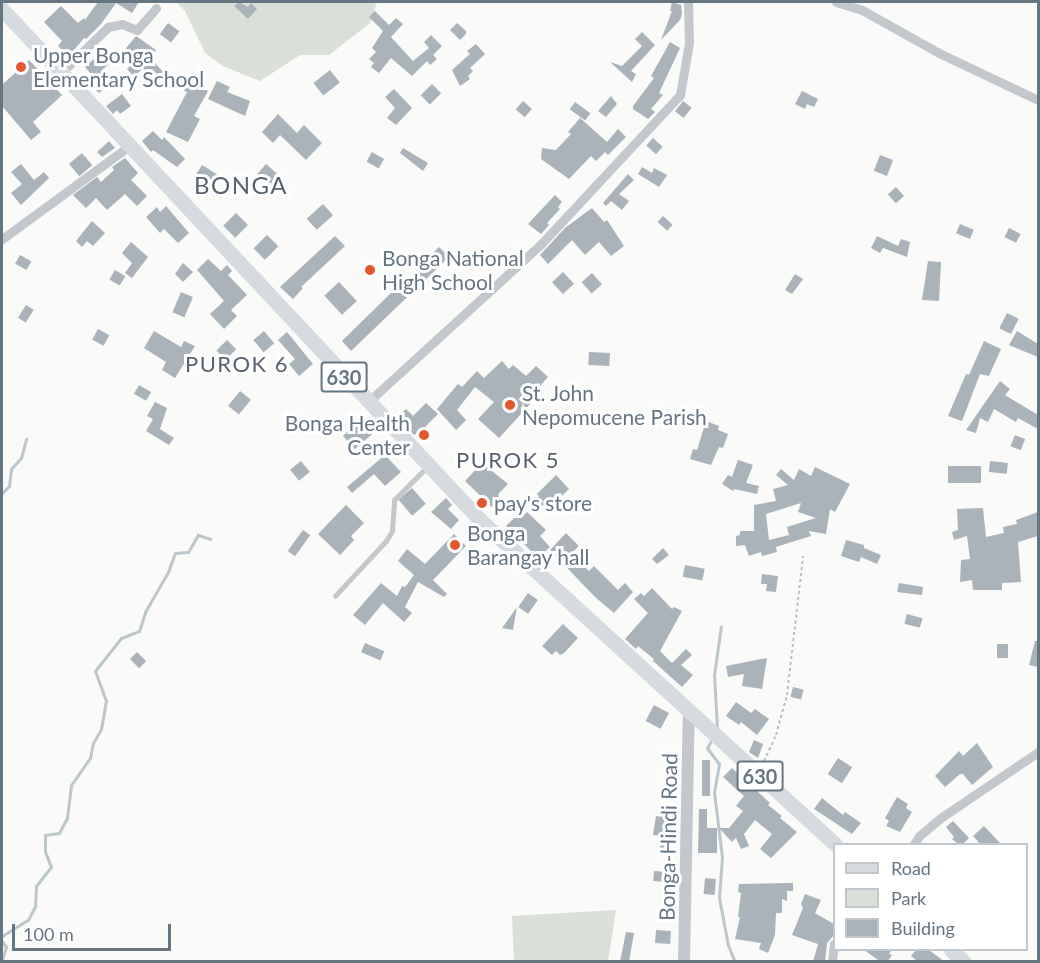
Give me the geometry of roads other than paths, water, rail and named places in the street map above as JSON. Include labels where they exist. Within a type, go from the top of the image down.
[{"type":"main road","name":"630","points":[[2,9],[428,466],[544,580],[834,843]]},
{"type":"main road","points":[[952,951],[964,962]]},
{"type":"street","points":[[368,402],[541,244],[680,95],[689,43],[688,2]]},
{"type":"street","points":[[836,2],[862,10],[939,53],[1038,100]]},
{"type":"street","points":[[61,73],[108,27],[122,24],[137,30],[156,8]]},
{"type":"street","points":[[2,239],[129,146]]},
{"type":"street","name":"Bonga-Hindi Road","points":[[684,962],[689,712]]},
{"type":"street","points":[[915,843],[919,836],[942,817],[1038,752]]},
{"type":"lane","points":[[335,596],[386,541],[392,531],[394,500],[428,466]]},
{"type":"waterway","points":[[2,493],[9,486],[11,469],[21,458],[26,439]]},
{"type":"waterway","points":[[2,936],[28,920],[35,906],[36,886],[51,867],[45,851],[45,835],[59,833],[67,818],[71,785],[90,758],[93,743],[101,729],[106,701],[95,671],[121,638],[139,631],[145,612],[168,572],[175,553],[188,552],[198,535],[210,539]]},
{"type":"waterway","points":[[717,728],[714,675],[721,626]]},
{"type":"waterway","points":[[712,739],[707,748],[719,764],[714,792],[722,857],[719,898],[728,945],[735,962]]},
{"type":"waterway","points":[[2,941],[6,947],[2,959]]},
{"type":"place","name":"Upper Bonga Elementary School","points":[[21,67]]},
{"type":"place","name":"Bonga National High School","points":[[370,270]]},
{"type":"place","name":"St. John Nepomucene Parish","points":[[510,405]]},
{"type":"place","name":"Bonga Health Center","points":[[424,435]]},
{"type":"place","name":"pay's store","points":[[482,503]]},
{"type":"place","name":"Bonga Barangay hall","points":[[455,545]]},
{"type":"district","name":"BONGA","points":[[241,185]]},
{"type":"district","name":"PUROK 6","points":[[237,364]]},
{"type":"district","name":"PUROK 5","points":[[508,460]]}]
